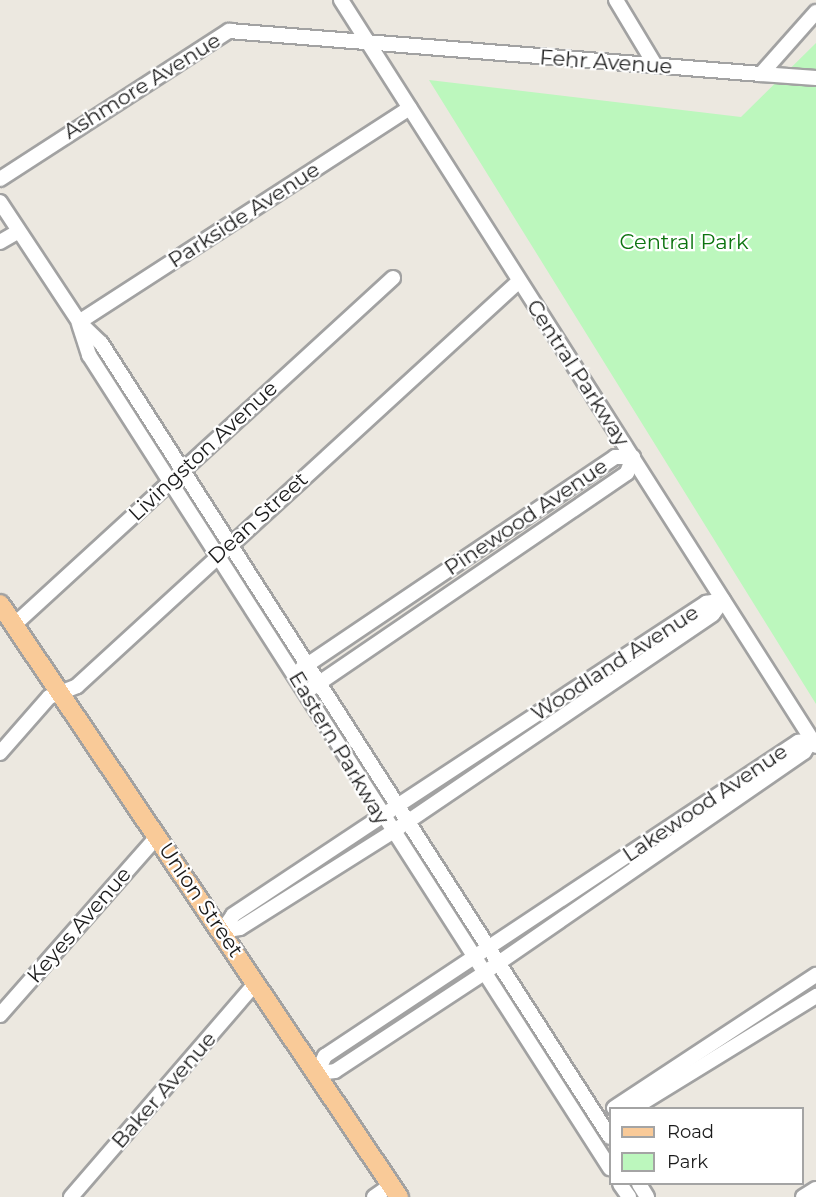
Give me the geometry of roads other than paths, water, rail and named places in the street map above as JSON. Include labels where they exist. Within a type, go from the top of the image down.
[{"type":"main road","name":"Union Street","points":[[0,604],[63,693],[395,1191]]},
{"type":"street","name":"Central Parkway","points":[[341,0],[518,282],[633,457],[814,743]]},
{"type":"street","points":[[616,0],[655,65]]},
{"type":"street","points":[[761,74],[816,12]]},
{"type":"street","name":"Ashmore Avenue","points":[[0,179],[229,31],[368,44]]},
{"type":"street","name":"Fehr Avenue","points":[[368,44],[761,74]]},
{"type":"street","points":[[761,74],[816,78]]},
{"type":"street","name":"Parkside Avenue","points":[[79,322],[410,108]]},
{"type":"street","name":"Eastern Parkway","points":[[0,202],[17,232],[79,322],[101,343],[183,470],[294,674],[381,818],[475,956],[609,1166]]},
{"type":"street","points":[[0,242],[17,232]]},
{"type":"street","name":"Livingston Avenue","points":[[14,625],[393,278]]},
{"type":"street","name":"Dean Street","points":[[0,753],[49,697],[63,693],[518,282]]},
{"type":"street","name":"Eastern Parkway","points":[[79,322],[89,355],[172,480],[308,665],[497,963],[607,1118]]},
{"type":"street","name":"Pinewood Avenue","points":[[294,674],[615,457],[633,457],[627,473],[306,693]]},
{"type":"street","name":"Woodland Avenue","points":[[222,931],[233,915],[397,806],[706,603],[723,600]]},
{"type":"street","name":"Woodland Avenue","points":[[222,931],[240,928],[391,833],[713,614],[723,600]]},
{"type":"street","name":"Lakewood Avenue","points":[[798,742],[814,743],[484,973],[335,1071],[317,1072],[325,1056],[487,947],[798,742]]},
{"type":"street","name":"Keyes Avenue","points":[[0,1016],[158,836]]},
{"type":"street","points":[[616,1107],[816,975]]},
{"type":"street","name":"Baker Avenue","points":[[71,1197],[256,983]]},
{"type":"street","points":[[636,1107],[816,996]]},
{"type":"street","points":[[393,1011],[402,1025]]},
{"type":"street","points":[[587,1132],[607,1118]]},
{"type":"street","points":[[803,1197],[816,1189]]},
{"type":"street","points":[[374,1197],[395,1191]]},
{"type":"park label","name":"Central Park","points":[[684,242]]}]
